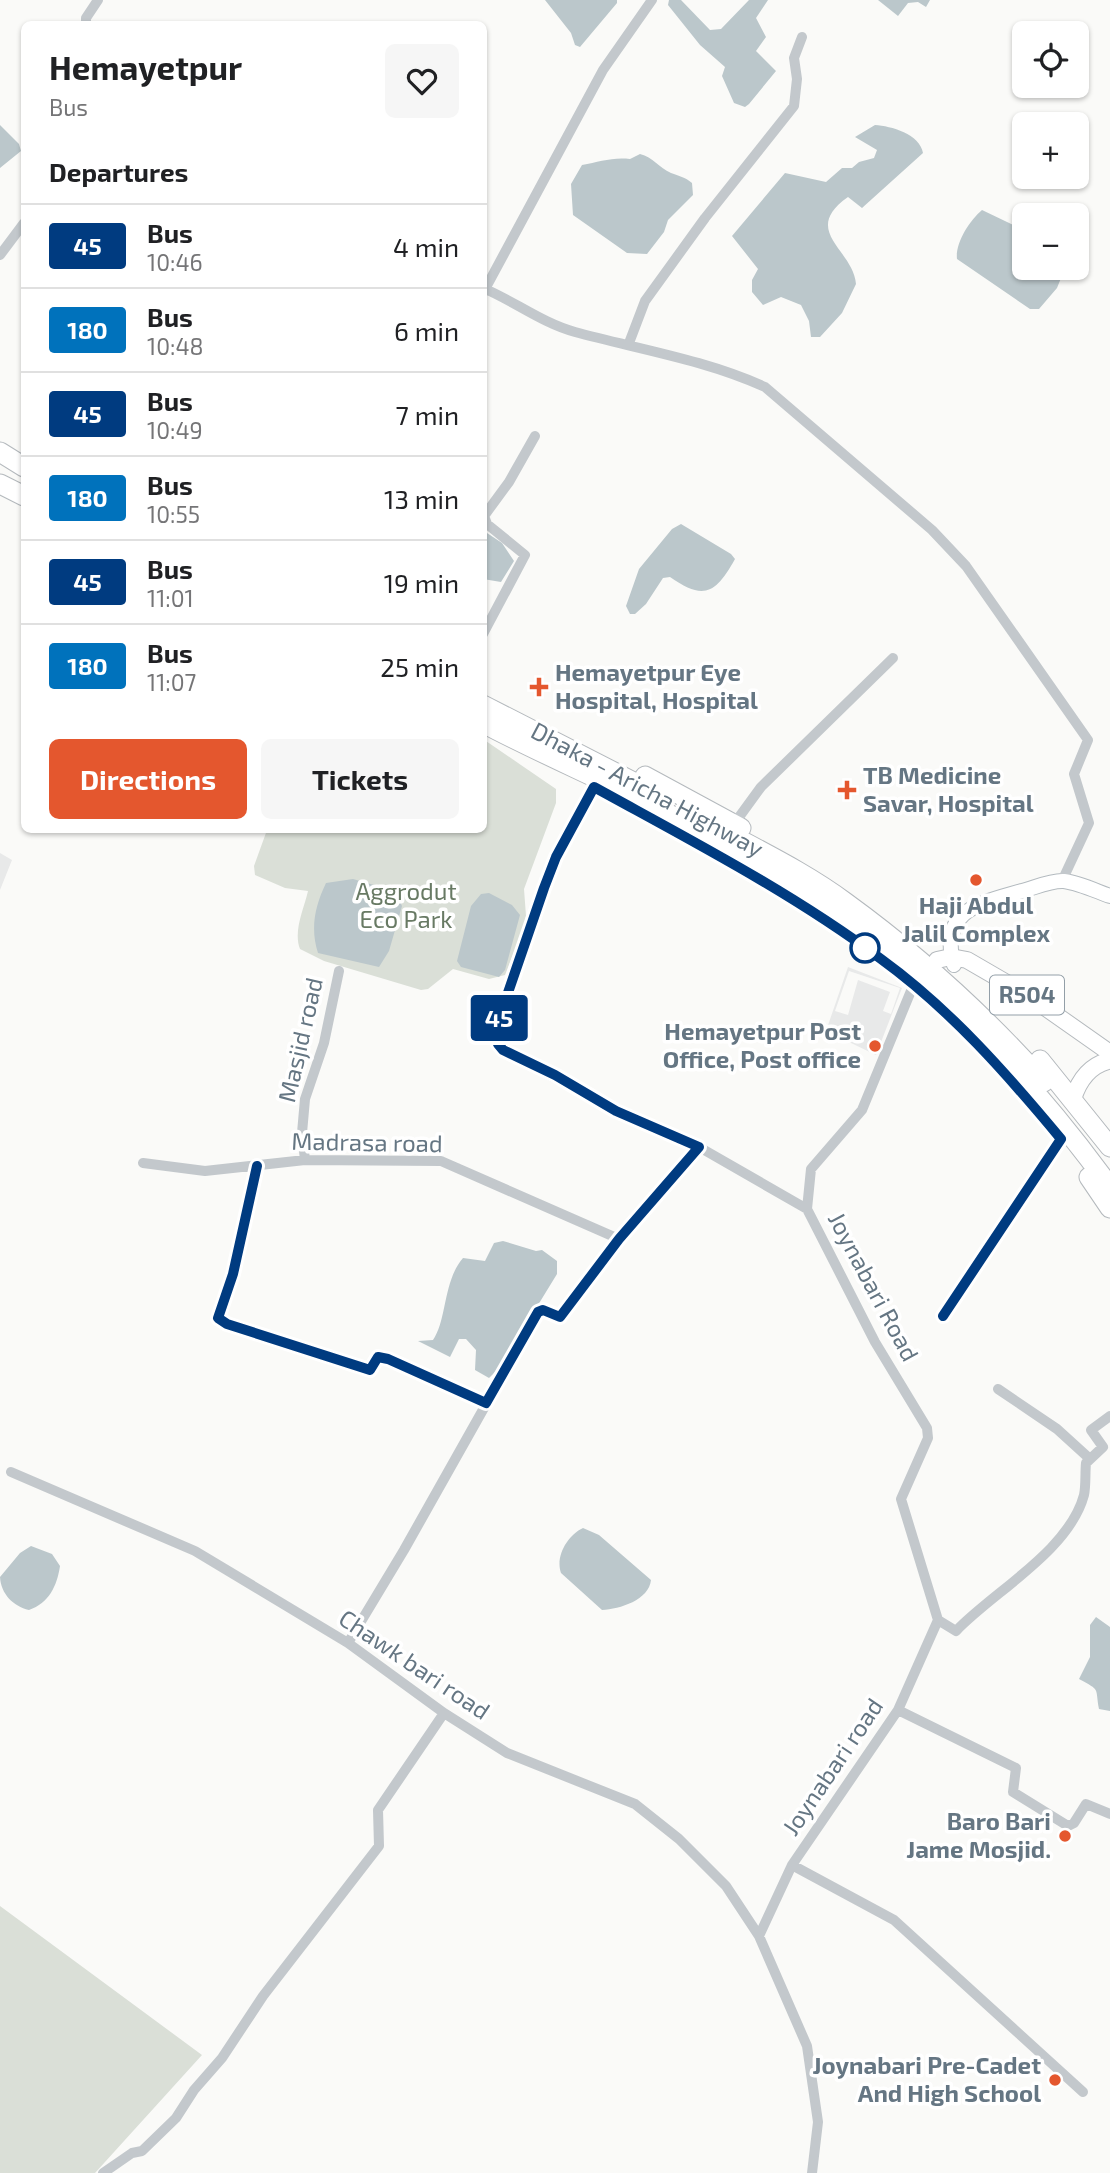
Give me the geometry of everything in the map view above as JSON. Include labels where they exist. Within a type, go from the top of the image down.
[{"type":"highway","points":[[0,452],[21,465]]},
{"type":"highway","points":[[0,484],[21,494]]},
{"type":"highway","name":"Dhaka - Aricha Highway","points":[[487,708],[513,730],[678,819],[821,904],[872,939],[917,975],[1018,1073],[1059,1120],[1110,1186]]},
{"type":"highway","name":"Dhaka - Aricha Highway","points":[[487,724],[513,730],[771,855],[844,901],[933,970],[999,1032],[1063,1104],[1110,1167]]},
{"type":"highway","points":[[513,730],[547,727],[734,824],[853,894],[947,962],[1004,1020],[1073,1099],[1110,1147]]},
{"type":"highway","points":[[513,730],[594,787],[807,906],[913,986],[1000,1067],[1061,1139],[1110,1208]]},
{"type":"main road","name":"R504","points":[[947,962],[1024,1003],[1109,1059]]},
{"type":"main road","points":[[1073,1099],[1086,1074],[1096,1064],[1109,1059]]},
{"type":"street","points":[[86,21],[99,0]]},
{"type":"street","points":[[487,284],[603,70],[652,0]]},
{"type":"street","points":[[629,343],[645,301],[705,218],[794,106],[797,79],[794,58],[802,37]]},
{"type":"street","points":[[1,251],[21,227]]},
{"type":"street","points":[[487,292],[548,322],[573,331],[629,343],[745,378],[765,387],[932,530],[966,566],[1088,740],[1074,774],[1089,823],[1062,881]]},
{"type":"street","points":[[487,512],[509,482],[535,436]]},
{"type":"street","points":[[487,522],[525,555],[487,627]]},
{"type":"street","points":[[734,824],[761,786],[893,659]]},
{"type":"street","points":[[594,787],[556,857],[544,888],[500,1016],[498,1044],[503,1050],[555,1075],[616,1111],[699,1147],[807,1209]]},
{"type":"street","points":[[947,962],[955,926],[961,915],[974,905],[1062,881],[1110,896]]},
{"type":"street","name":"Masjid road","points":[[305,1160],[302,1133],[305,1099],[324,1043],[339,971]]},
{"type":"street","name":"Joynabari Road","points":[[913,986],[862,1110],[811,1169],[807,1209],[875,1342],[928,1428],[928,1438],[901,1499],[938,1620]]},
{"type":"street","points":[[943,1316],[1061,1139]]},
{"type":"street","points":[[348,1643],[538,1312],[543,1310],[560,1317],[619,1239],[699,1147]]},
{"type":"street","name":"Madrasa road","points":[[143,1163],[205,1171],[305,1160],[441,1161],[619,1239]]},
{"type":"street","points":[[257,1166],[233,1274],[218,1318],[227,1324],[370,1370],[378,1357],[388,1359],[486,1403]]},
{"type":"street","points":[[998,1389],[1057,1429],[1088,1461]]},
{"type":"street","points":[[938,1620],[956,1631],[1052,1546],[1076,1513],[1084,1495],[1088,1461],[1103,1447],[1091,1430],[1110,1416]]},
{"type":"street","name":"Chawk bari road","points":[[11,1472],[195,1551],[348,1643],[444,1713],[507,1753],[635,1804],[679,1839],[726,1886],[759,1936],[807,2046],[818,2122],[811,2173]]},
{"type":"street","name":"Joynabari road","points":[[759,1936],[792,1865],[898,1710],[938,1620]]},
{"type":"street","points":[[898,1710],[1016,1768],[1013,1792],[1068,1826],[1074,1823],[1086,1804],[1110,1814]]},
{"type":"street","points":[[103,2173],[151,2143],[176,2118],[194,2090],[222,2058],[263,1996],[379,1846],[378,1810],[444,1713]]},
{"type":"street","points":[[792,1865],[894,1920],[1083,2092]]},
{"type":"shaded area","points":[[545,0],[617,0],[617,3],[580,47],[575,45],[571,33]]},
{"type":"shaded area","points":[[669,0],[681,0],[710,30],[721,29],[749,0],[768,0],[756,18],[766,37],[756,51],[776,71],[745,107],[734,103],[722,76],[725,67],[700,45],[668,5]]},
{"type":"shaded area","points":[[878,0],[930,0],[926,7],[918,2],[908,3],[898,16]]},
{"type":"shaded area","points":[[0,125],[19,144],[21,151],[0,168]]},
{"type":"shaded area","points":[[875,125],[896,129],[911,136],[921,146],[923,153],[862,208],[848,197],[834,209],[829,220],[829,230],[853,272],[856,284],[842,313],[820,337],[811,337],[809,321],[801,305],[781,297],[763,305],[752,292],[752,280],[758,269],[732,236],[785,173],[826,182],[842,168],[852,168],[859,162],[874,158],[877,150],[855,137]]},
{"type":"shaded area","points":[[640,154],[692,183],[693,195],[668,220],[664,232],[647,254],[627,253],[573,215],[571,184],[582,165],[611,159],[630,159]]},
{"type":"shaded area","points":[[982,210],[1012,224],[1012,280],[1060,280],[1057,288],[1039,309],[1030,309],[957,259],[958,246]]},
{"type":"shaded area","points":[[681,524],[735,559],[721,580],[707,590],[691,589],[670,577],[663,578],[646,604],[635,614],[630,614],[626,606],[639,569],[672,529]]},
{"type":"shaded area","points":[[487,533],[502,543],[514,561],[501,582],[487,580]]},
{"type":"shaded area","points":[[0,853],[12,860],[0,890]]},
{"type":"shaded area","points":[[353,879],[395,891],[402,906],[389,951],[379,967],[318,953],[314,935],[315,917],[326,883]]},
{"type":"shaded area","points":[[489,893],[512,905],[520,915],[505,970],[499,977],[461,967],[457,961],[471,906],[481,894]]},
{"type":"shaded area","points":[[848,967],[902,988],[876,1055],[826,1031]],"holes":[[[849,971],[900,988],[891,1014],[883,1011],[890,992],[858,980],[848,1015],[835,1011]]]},
{"type":"shaded area","points":[[503,1241],[536,1251],[542,1250],[557,1261],[557,1274],[500,1367],[489,1378],[475,1370],[476,1350],[466,1339],[459,1339],[450,1357],[418,1341],[433,1340],[441,1322],[452,1278],[463,1258],[485,1261],[494,1243]]},
{"type":"shaded area","points":[[583,1528],[599,1535],[651,1580],[645,1593],[625,1605],[602,1610],[561,1573],[561,1553],[572,1536]]},
{"type":"shaded area","points":[[31,1546],[52,1554],[60,1566],[51,1593],[42,1603],[29,1610],[18,1606],[9,1598],[0,1577],[20,1553]]},
{"type":"shaded area","points":[[1096,1617],[1110,1627],[1110,1711],[1099,1709],[1096,1690],[1079,1679],[1090,1657],[1090,1625]]},
{"type":"green space","name":"Aggrodut Eco Park","points":[[487,742],[556,789],[556,803],[524,889],[526,916],[523,929],[505,975],[489,979],[453,969],[428,989],[421,990],[324,961],[300,949],[298,942],[298,927],[308,891],[285,888],[255,875],[254,866],[266,833],[487,833]]},
{"type":"green space","points":[[0,1906],[202,2055],[95,2173],[0,2173]]},
{"type":"bus line","name":"45","points":[[257,1166],[233,1274],[218,1318],[227,1324],[370,1370],[378,1357],[388,1359],[486,1403],[538,1312],[543,1310],[560,1317],[619,1239],[699,1147],[616,1111],[555,1075],[499,1048],[497,1029],[500,1016],[544,888],[556,857],[594,787],[752,873],[807,906],[883,960],[954,1022],[1000,1067],[1061,1139],[943,1316]]},
{"type":"place","name":"Hemayetpur Eye Hospital, Hospital","points":[[539,687]]},
{"type":"place","name":"TB Medicine Savar, Hospital","points":[[847,790]]},
{"type":"place","name":"Haji Abdul Jalil Complex","points":[[976,880]]},
{"type":"place","name":"Hemayetpur Post Office, Post office","points":[[875,1046]]},
{"type":"place","name":"Baro Bari Jame Mosjid.","points":[[1065,1836]]},
{"type":"place","name":"Joynabari Pre-Cadet And High School","points":[[1055,2080]]}]
